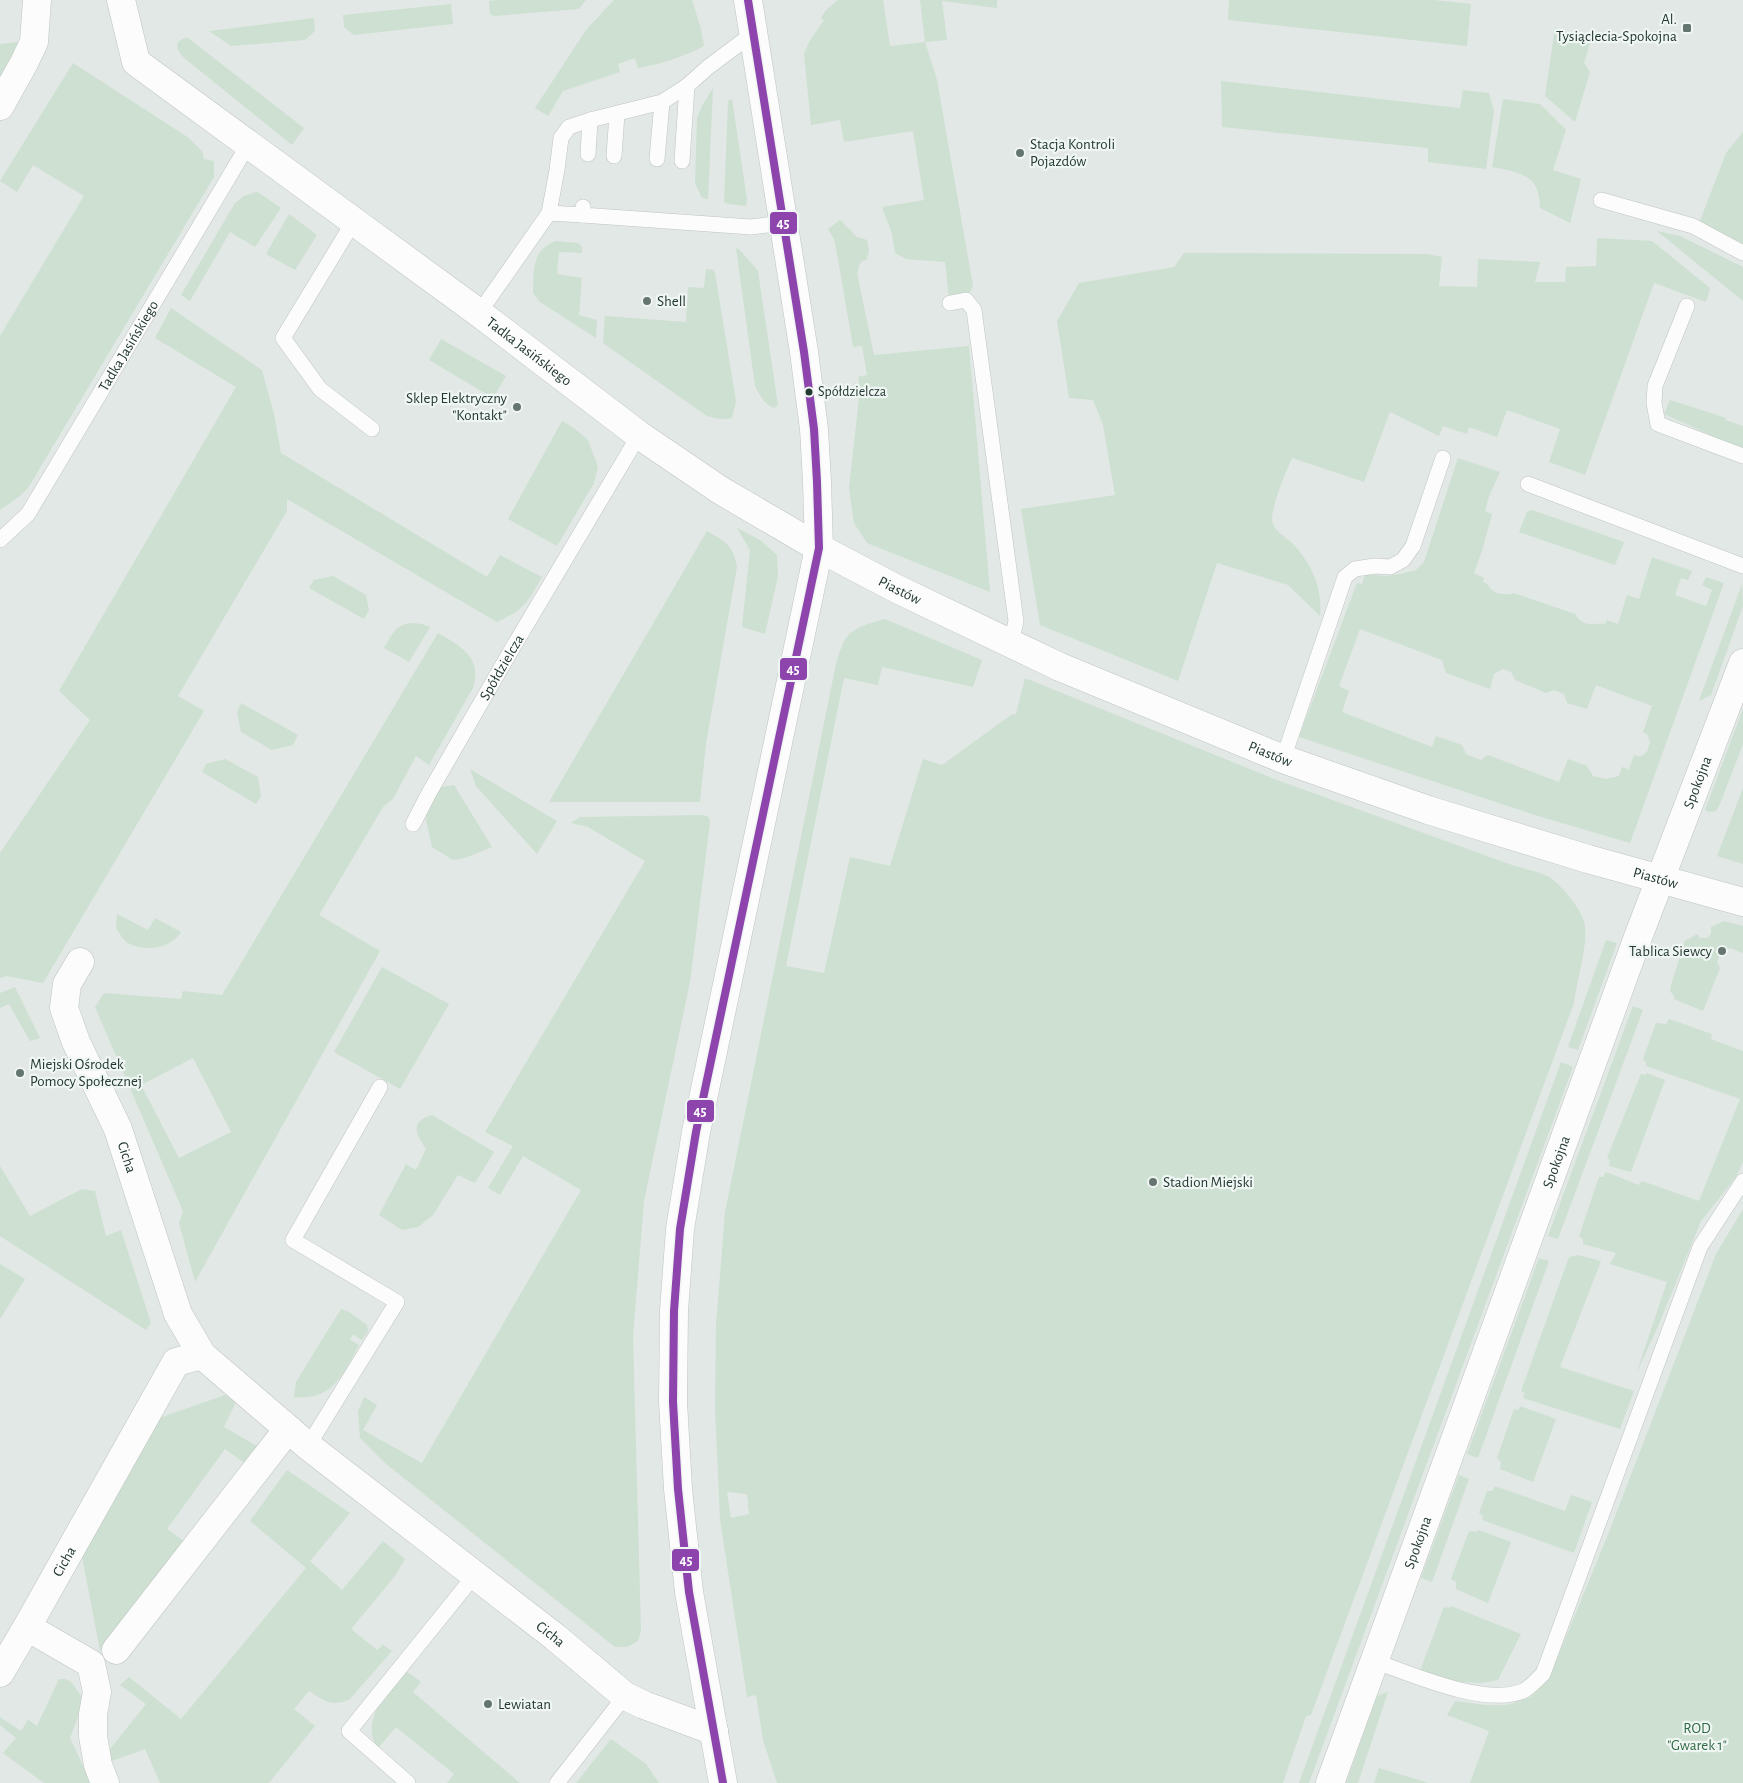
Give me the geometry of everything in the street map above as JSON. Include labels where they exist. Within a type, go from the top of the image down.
[{"type":"street","points":[[0,106],[34,42],[37,0]]},
{"type":"street","name":"Tadka Jasińskiego","points":[[121,0],[136,62],[479,313],[639,435],[720,490],[818,548]]},
{"type":"street","points":[[723,1783],[690,1604],[678,1489],[674,1393],[674,1311],[680,1229],[696,1132],[818,548],[814,429],[755,32],[748,0]]},
{"type":"street","name":"Piastów","points":[[818,548],[897,589],[1060,667],[1283,759],[1428,810],[1743,902]]},
{"type":"street","name":"Spokojna","points":[[1330,1783],[1661,879],[1743,663]]},
{"type":"street","name":"Cicha","points":[[80,962],[67,984],[64,1008],[76,1042],[118,1128],[178,1314],[202,1355],[298,1437],[474,1576],[555,1637],[625,1696],[714,1731]]},
{"type":"street","name":"Cicha","points":[[0,1673],[176,1362],[202,1355]]},
{"type":"street","points":[[116,1650],[298,1437]]},
{"type":"street","points":[[27,1628],[91,1664],[97,1692],[93,1714],[93,1736],[98,1765],[105,1783]]},
{"type":"lane","points":[[479,313],[549,213],[561,138],[569,127],[662,102],[687,86],[707,68],[755,32]]},
{"type":"lane","points":[[682,161],[687,86]]},
{"type":"lane","points":[[657,159],[662,102]]},
{"type":"lane","points":[[614,156],[617,114]]},
{"type":"lane","points":[[588,154],[590,120]]},
{"type":"lane","name":"Tadka Jasińskiego","points":[[0,540],[28,514],[248,145]]},
{"type":"lane","points":[[1601,200],[1693,226],[1743,253]]},
{"type":"lane","points":[[549,213],[582,211],[653,215],[751,227],[783,223]]},
{"type":"lane","points":[[354,221],[283,338],[320,389],[372,429]]},
{"type":"lane","points":[[950,303],[966,300],[974,310],[1016,621],[1011,643]]},
{"type":"lane","points":[[1687,306],[1655,386],[1654,403],[1658,424],[1743,456]]},
{"type":"lane","name":"Spółdzielcza","points":[[413,824],[509,654],[639,435]]},
{"type":"lane","points":[[1283,759],[1345,577],[1354,569],[1390,566],[1403,560],[1413,546],[1443,458]]},
{"type":"lane","points":[[1528,484],[1743,566]]},
{"type":"lane","points":[[298,1437],[397,1302],[293,1240],[380,1087]]},
{"type":"lane","points":[[1374,1660],[1457,1690],[1493,1697],[1523,1691],[1543,1674],[1700,1247],[1743,1181]]},
{"type":"lane","points":[[408,1783],[349,1731],[474,1576]]},
{"type":"lane","points":[[557,1783],[625,1696]]},
{"type":"green space","points":[[586,0],[579,9],[494,16],[490,14],[489,1]]},
{"type":"green space","points":[[614,0],[692,0],[704,46],[680,57],[638,68],[635,58],[618,64],[620,72],[563,91],[548,116],[535,108],[586,30]]},
{"type":"green space","points":[[838,0],[883,0],[890,46],[925,42],[937,80],[973,286],[967,297],[949,299],[945,262],[906,259],[895,253],[892,234],[882,207],[924,200],[913,131],[844,142],[840,120],[811,125],[804,54],[809,42],[824,20],[821,18],[826,10]]},
{"type":"green space","points":[[920,0],[997,0],[997,8],[942,1],[947,40],[925,42]]},
{"type":"green space","points":[[1229,0],[1433,0],[1471,4],[1467,46],[1228,20]]},
{"type":"green space","points":[[451,4],[453,24],[354,35],[344,27],[343,15]]},
{"type":"green space","points":[[314,18],[315,31],[305,40],[231,46],[209,31]]},
{"type":"green space","points":[[1555,28],[1591,40],[1584,63],[1590,72],[1575,122],[1545,96]]},
{"type":"green space","points":[[184,38],[188,38],[304,128],[292,145],[183,57],[178,50],[177,44]]},
{"type":"green space","points":[[20,43],[0,96],[0,44]]},
{"type":"green space","points":[[73,63],[189,138],[202,151],[204,159],[214,161],[214,177],[28,488],[0,510],[0,336],[84,196],[33,165],[17,192],[0,181]]},
{"type":"green space","points":[[1221,81],[1460,108],[1463,90],[1489,93],[1494,111],[1486,169],[1428,162],[1428,148],[1222,127]]},
{"type":"green space","points":[[713,88],[708,199],[702,198],[695,183],[697,118]]},
{"type":"green space","points":[[732,99],[747,200],[746,206],[724,202],[728,101]]},
{"type":"green space","points":[[1503,99],[1540,104],[1566,130],[1553,170],[1581,179],[1570,223],[1540,208],[1536,188],[1526,177],[1511,171],[1492,167]]},
{"type":"green space","points":[[1743,132],[1743,247],[1703,228],[1700,221],[1726,153]]},
{"type":"green space","points":[[256,192],[281,208],[255,247],[230,232],[190,301],[181,295],[235,203],[244,196]]},
{"type":"green space","points":[[289,214],[317,235],[295,270],[266,254]]},
{"type":"green space","points":[[840,220],[857,237],[867,240],[869,250],[867,259],[860,263],[857,273],[874,355],[969,346],[990,592],[867,543],[854,523],[849,488],[860,389],[858,377],[867,375],[862,346],[853,347],[834,239],[828,229]]},
{"type":"green space","points":[[1657,231],[1680,236],[1743,267],[1743,301]]},
{"type":"green space","points":[[1597,238],[1652,241],[1710,288],[1706,302],[1654,283],[1585,475],[1549,462],[1560,429],[1507,410],[1497,437],[1469,427],[1467,434],[1443,426],[1439,436],[1390,412],[1364,482],[1292,458],[1279,491],[1273,510],[1273,524],[1299,550],[1310,567],[1320,596],[1320,616],[1288,585],[1217,563],[1178,681],[1040,625],[1021,509],[1115,495],[1103,425],[1093,400],[1069,398],[1057,321],[1079,283],[1174,267],[1184,253],[1427,254],[1442,257],[1439,286],[1477,287],[1478,259],[1540,262],[1535,282],[1565,282],[1566,267],[1596,266]]},
{"type":"green space","points":[[556,241],[578,243],[582,247],[582,253],[559,252],[557,274],[582,278],[579,315],[597,320],[596,338],[540,302],[533,293],[534,269],[538,256],[548,245]]},
{"type":"green space","points":[[736,248],[741,251],[758,271],[778,405],[774,408],[765,402],[755,386]]},
{"type":"green space","points":[[706,269],[713,270],[715,273],[736,401],[732,418],[729,419],[707,416],[603,343],[605,316],[686,322],[688,287],[704,288]]},
{"type":"green space","points":[[171,308],[262,370],[274,414],[281,453],[487,577],[500,555],[542,577],[533,593],[520,609],[497,622],[287,499],[287,511],[178,696],[204,711],[43,983],[7,976],[0,978],[0,853],[90,720],[59,691],[236,387],[155,338]]},
{"type":"green space","points":[[441,339],[506,376],[493,398],[429,360]]},
{"type":"green space","points":[[1670,400],[1726,418],[1725,420],[1743,426],[1743,450],[1664,414]]},
{"type":"green space","points":[[562,421],[588,440],[598,467],[594,483],[557,546],[508,519]]},
{"type":"green space","points":[[1458,458],[1500,472],[1489,496],[1485,511],[1492,514],[1474,573],[1484,578],[1483,582],[1495,592],[1504,594],[1514,593],[1575,614],[1585,623],[1605,624],[1607,620],[1618,624],[1627,595],[1639,599],[1652,557],[1692,571],[1688,580],[1681,578],[1675,595],[1706,606],[1712,590],[1702,585],[1706,577],[1724,583],[1630,843],[1538,816],[1299,737],[1357,583],[1362,584],[1365,574],[1385,576],[1400,574],[1416,570],[1424,562]],"holes":[[[1360,629],[1442,660],[1446,673],[1490,689],[1494,674],[1503,669],[1511,672],[1515,680],[1546,693],[1554,690],[1564,694],[1567,703],[1587,709],[1596,685],[1652,706],[1643,732],[1647,734],[1650,742],[1647,752],[1640,757],[1634,755],[1629,770],[1622,767],[1619,776],[1606,779],[1593,776],[1587,766],[1568,759],[1559,782],[1488,755],[1481,760],[1466,754],[1462,745],[1436,736],[1432,747],[1342,712],[1349,691],[1339,686]]]},
{"type":"green space","points":[[1532,510],[1624,542],[1615,565],[1519,532],[1527,512]]},
{"type":"green space","points":[[737,528],[760,540],[777,555],[778,576],[765,634],[742,627],[750,550]]},
{"type":"green space","points":[[707,531],[727,544],[733,553],[737,567],[706,744],[700,802],[549,802]]},
{"type":"green space","points":[[333,576],[366,595],[369,610],[364,619],[309,588],[314,580]]},
{"type":"green space","points":[[1742,584],[1743,606],[1711,695],[1699,701]]},
{"type":"green space","name":"Stadion Miejski","points":[[885,619],[982,660],[973,687],[882,667],[878,685],[844,678],[786,966],[824,973],[850,857],[890,866],[923,759],[942,765],[1011,715],[1016,714],[1025,678],[1277,780],[1512,865],[1545,875],[1565,892],[1584,920],[1585,945],[1574,1003],[1311,1715],[1306,1716],[1283,1783],[777,1783],[763,1740],[756,1695],[747,1697],[720,1519],[715,1408],[716,1325],[725,1212],[836,664],[843,644],[851,632],[864,625]],"holes":[[[727,1492],[747,1494],[749,1514],[731,1518]]]},
{"type":"green space","points":[[411,623],[430,627],[409,662],[384,648],[398,628]]},
{"type":"green space","points":[[438,633],[454,643],[468,654],[472,660],[475,668],[473,688],[429,765],[416,756],[393,799],[383,807],[319,915],[380,951],[195,1282],[179,1223],[183,1211],[95,1007],[104,993],[181,999],[183,991],[222,995]],"holes":[[[193,1058],[231,1132],[179,1158],[141,1085]]]},
{"type":"green space","points":[[241,703],[298,735],[293,745],[272,750],[241,732],[237,713]]},
{"type":"green space","points":[[1743,709],[1743,744],[1720,804],[1716,811],[1709,812],[1705,810]]},
{"type":"green space","points":[[225,759],[258,777],[261,796],[256,804],[202,772],[206,764]]},
{"type":"green space","points":[[470,769],[557,821],[537,854],[476,786]]},
{"type":"green space","points":[[454,785],[492,847],[465,858],[453,860],[432,847],[426,820],[429,793],[442,787]]},
{"type":"green space","points":[[1743,788],[1743,864],[1717,856]]},
{"type":"green space","points":[[702,815],[709,817],[710,823],[690,982],[644,1201],[633,1336],[641,1631],[638,1641],[627,1647],[615,1647],[385,1463],[360,1438],[358,1411],[364,1397],[377,1405],[363,1430],[422,1463],[581,1190],[523,1156],[500,1195],[488,1188],[513,1146],[485,1132],[645,861],[588,827],[571,823],[580,817]]},
{"type":"green space","points":[[117,914],[148,930],[155,918],[181,932],[177,938],[164,945],[150,948],[135,946],[126,942],[116,928]]},
{"type":"green space","points":[[1724,921],[1743,926],[1743,953],[1730,948],[1721,952],[1717,962],[1720,968],[1703,1011],[1674,999],[1670,991],[1671,985],[1685,941],[1697,934],[1700,938],[1707,938],[1711,934],[1711,927]]},
{"type":"green space","points":[[1606,940],[1617,943],[1578,1050],[1568,1047]]},
{"type":"green space","points":[[382,967],[449,1004],[400,1089],[334,1052]]},
{"type":"green space","points":[[15,987],[40,1038],[30,1041],[9,1004],[0,1008],[0,993]]},
{"type":"green space","points":[[1633,1006],[1643,1010],[1558,1239],[1548,1236]]},
{"type":"green space","points":[[1669,1019],[1712,1034],[1711,1039],[1743,1051],[1743,1162],[1736,1177],[1701,1221],[1659,1324],[1636,1374],[1667,1282],[1610,1264],[1616,1253],[1583,1244],[1583,1239],[1579,1236],[1599,1177],[1603,1177],[1606,1172],[1639,1185],[1642,1181],[1699,1201],[1740,1099],[1646,1066],[1646,1062],[1643,1059],[1656,1023],[1666,1024]]},
{"type":"green space","points":[[1561,1062],[1573,1067],[1309,1783],[1299,1783]]},
{"type":"green space","points":[[1647,1073],[1665,1080],[1631,1172],[1609,1166],[1610,1160],[1607,1158],[1641,1074],[1645,1075]]},
{"type":"green space","points":[[432,1115],[494,1152],[475,1183],[458,1175],[433,1215],[418,1227],[402,1230],[379,1215],[406,1164],[416,1170],[426,1149],[417,1133],[417,1125],[420,1121]]},
{"type":"green space","points":[[0,1166],[30,1216],[82,1189],[95,1191],[106,1236],[121,1230],[151,1323],[146,1330],[0,1236]]},
{"type":"green space","name":"ROD \"Gwarek 1\"","points":[[1743,1209],[1743,1783],[1470,1783],[1489,1731],[1447,1715],[1455,1701],[1485,1705],[1507,1705],[1531,1697],[1550,1676],[1611,1527],[1716,1254]]},
{"type":"green space","points":[[1578,1255],[1601,1261],[1560,1367],[1634,1391],[1620,1429],[1523,1398],[1525,1393],[1521,1391],[1569,1257]]},
{"type":"green space","points":[[1539,1258],[1549,1261],[1478,1458],[1467,1454]]},
{"type":"green space","points":[[0,1264],[25,1279],[0,1319]]},
{"type":"green space","points":[[341,1309],[349,1312],[367,1325],[368,1331],[362,1340],[353,1334],[350,1340],[359,1345],[348,1366],[335,1383],[318,1395],[294,1397],[296,1382]]},
{"type":"green space","points":[[225,1395],[236,1402],[224,1427],[257,1446],[246,1464],[225,1449],[167,1529],[188,1544],[100,1651],[81,1551],[159,1418]]},
{"type":"green space","points":[[1520,1406],[1556,1419],[1533,1482],[1500,1469],[1501,1462],[1497,1458],[1514,1409],[1518,1410]]},
{"type":"green space","points":[[287,1470],[350,1513],[310,1561],[342,1590],[383,1541],[405,1559],[395,1576],[351,1629],[377,1650],[383,1645],[392,1651],[349,1700],[332,1703],[309,1691],[294,1709],[315,1726],[269,1783],[160,1783],[145,1749],[109,1762],[106,1754],[146,1704],[120,1685],[129,1677],[181,1719],[306,1568],[250,1521]]},
{"type":"green space","points":[[1459,1475],[1469,1479],[1432,1582],[1421,1578]]},
{"type":"green space","points":[[1495,1486],[1565,1511],[1571,1495],[1592,1502],[1574,1553],[1482,1520],[1483,1516],[1479,1513],[1487,1491],[1492,1491]]},
{"type":"green space","points":[[1479,1530],[1511,1542],[1488,1603],[1456,1589],[1456,1582],[1451,1579],[1469,1531],[1476,1532]]},
{"type":"green space","points":[[1451,1606],[1521,1634],[1498,1680],[1482,1683],[1442,1681],[1420,1671],[1444,1607],[1449,1608]]},
{"type":"green space","points":[[406,1671],[421,1682],[413,1692],[520,1783],[447,1783],[454,1774],[396,1727],[379,1747],[376,1746],[372,1735],[374,1715],[385,1696]]},
{"type":"green space","points":[[59,1679],[71,1682],[84,1700],[70,1738],[91,1783],[44,1783],[3,1753],[16,1738],[0,1725],[0,1717],[21,1731],[28,1720],[37,1726]]},
{"type":"green space","points":[[1388,1692],[1358,1783],[1346,1783],[1376,1698]]},
{"type":"green space","points":[[611,1739],[646,1764],[659,1783],[576,1783]]},
{"type":"green space","points":[[1379,1768],[1429,1783],[1374,1783]]},
{"type":"transit line","name":"45","points":[[723,1783],[689,1592],[678,1489],[673,1402],[674,1311],[680,1229],[696,1132],[819,548],[814,429],[804,352],[748,0]]},
{"type":"place","name":"Al. Tysiąclecia-Spokojna","points":[[1687,28]]},
{"type":"place","name":"Stacja Kontroli Pojazdów","points":[[1020,153]]},
{"type":"place","name":"Shell","points":[[647,301]]},
{"type":"place","name":"Spółdzielcza","points":[[809,392]]},
{"type":"place","name":"Sklep Elektryczny \"Kontakt\"","points":[[517,407]]},
{"type":"place","name":"Tablica Siewcy","points":[[1722,951]]},
{"type":"place","name":"Miejski Ośrodek Pomocy Społecznej","points":[[20,1073]]},
{"type":"place","name":"Stadion Miejski","points":[[1153,1182]]},
{"type":"place","name":"Lewiatan","points":[[488,1704]]}]
